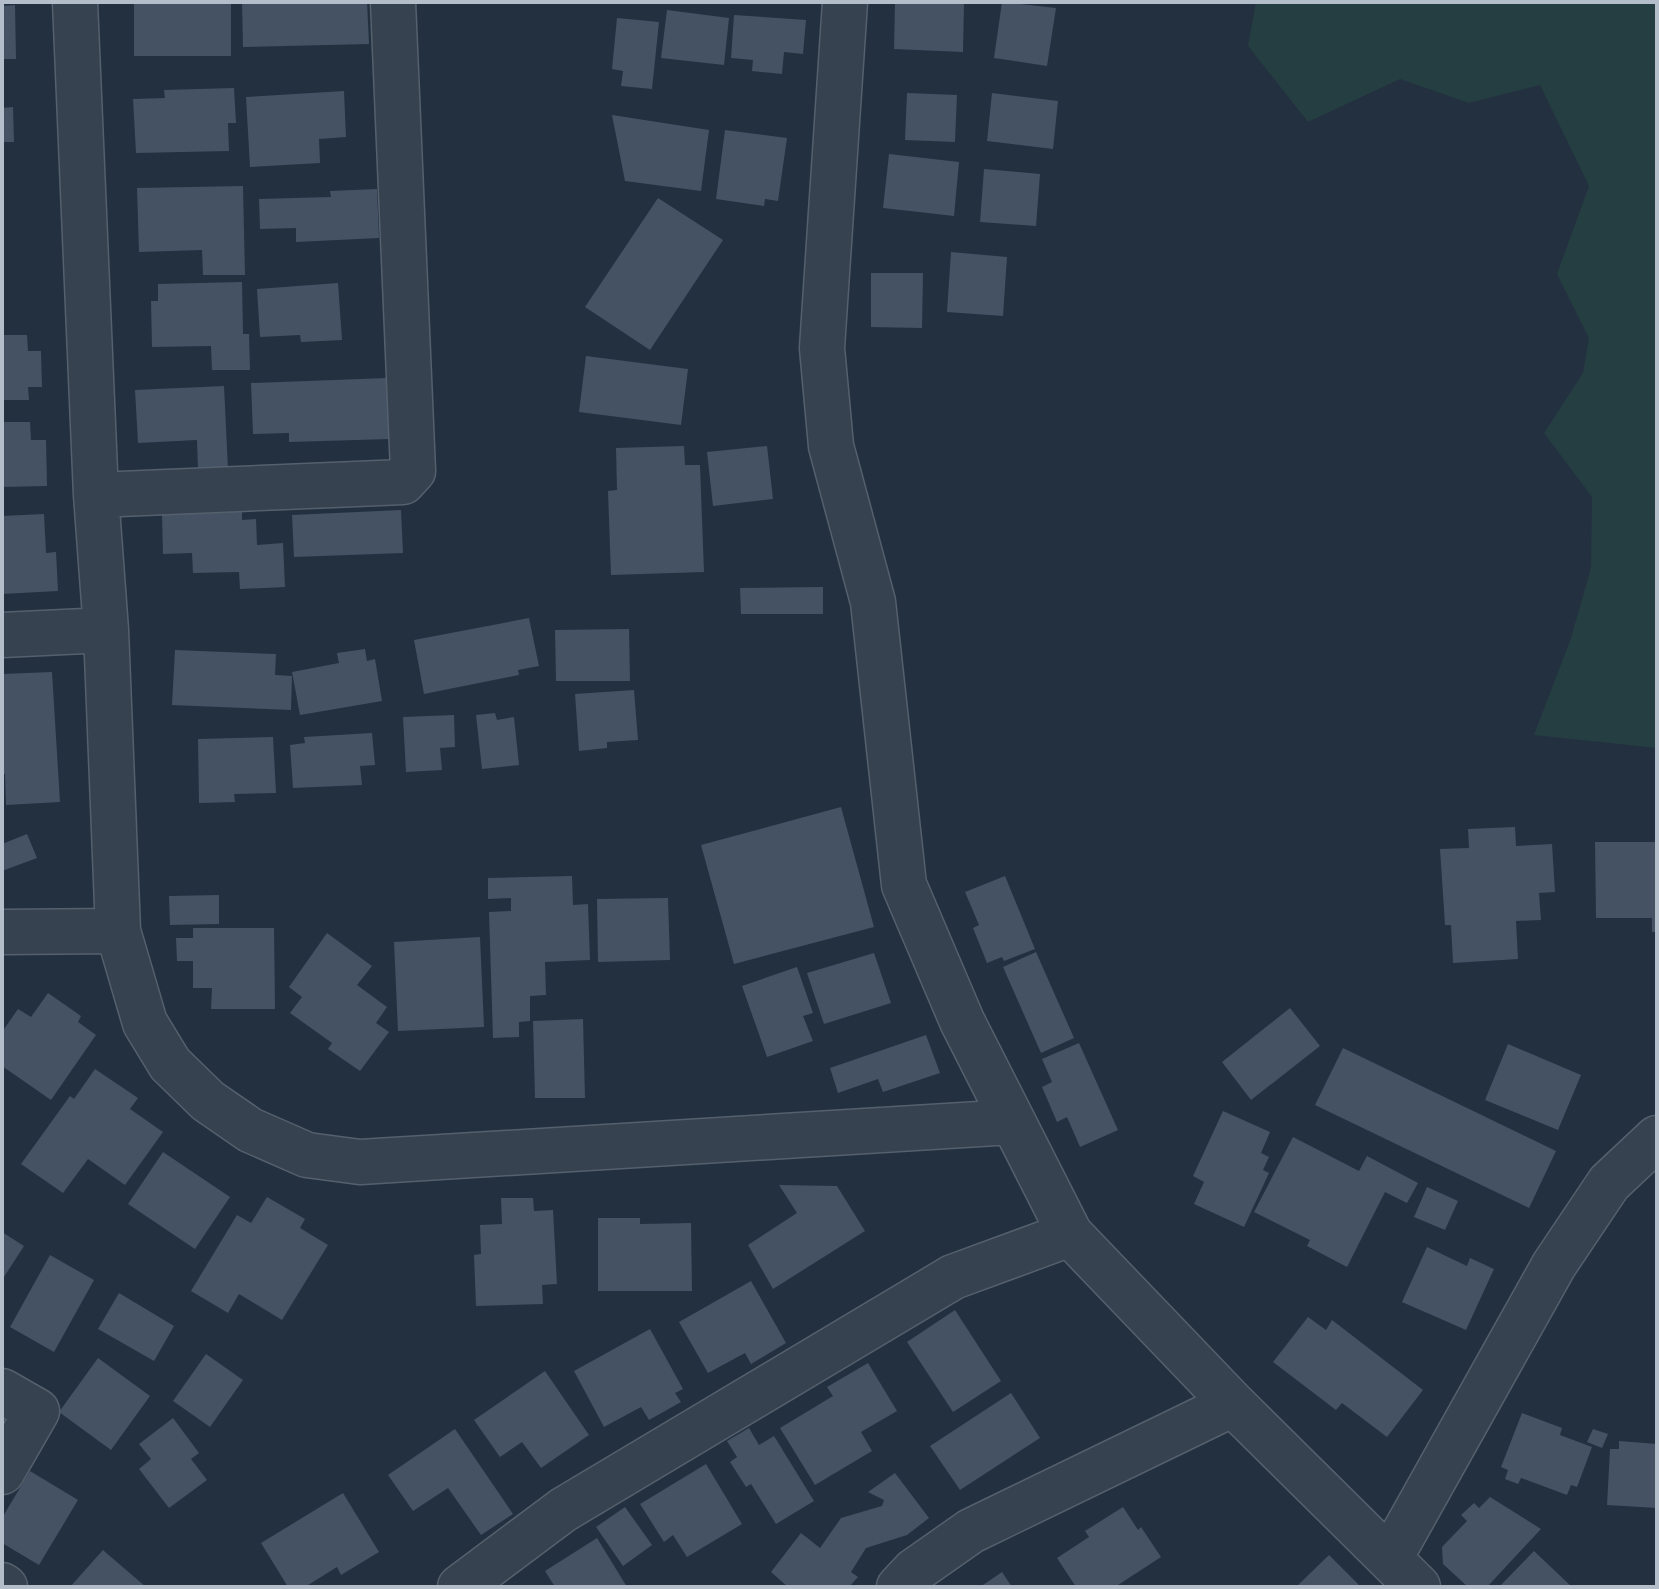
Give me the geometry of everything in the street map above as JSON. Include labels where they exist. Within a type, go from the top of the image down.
[{"type":"street","points":[[75,2],[118,931],[145,1023],[170,1064],[208,1101],[250,1130],[307,1155],[360,1162],[1012,1122]]},
{"type":"street","points":[[96,495],[403,482],[413,471],[393,2]]},
{"type":"street","points":[[845,2],[822,348],[831,446],[873,602],[904,885],[962,1021],[1070,1234],[1233,1404],[1404,1572],[1554,1265],[1609,1183],[1657,1138]]},
{"type":"street","points":[[2,635],[106,630]]},
{"type":"street","points":[[2,932],[118,931]]},
{"type":"street","points":[[460,1587],[563,1510],[953,1277],[1070,1234]]},
{"type":"street","points":[[2,1391],[37,1411],[6,1454]]},
{"type":"street","points":[[899,1587],[914,1571],[971,1531],[1233,1404]]},
{"type":"green space","points":[[1256,2],[1657,2],[1657,748],[1534,735],[1571,638],[1591,568],[1592,497],[1544,433],[1583,373],[1589,338],[1557,274],[1589,186],[1540,85],[1469,103],[1400,79],[1308,122],[1248,46]]},
{"type":"building","points":[[134,2],[231,2],[231,56],[134,56]]},
{"type":"building","points":[[242,2],[367,2],[369,44],[243,47]]},
{"type":"building","points":[[895,2],[964,2],[963,52],[894,49]]},
{"type":"building","points":[[1002,2],[1056,8],[1047,66],[994,58]]},
{"type":"building","points":[[15,5],[16,59],[2,59],[2,6]]},
{"type":"building","points":[[667,10],[729,18],[724,65],[661,58]]},
{"type":"building","points":[[734,15],[806,20],[803,54],[784,52],[782,74],[752,71],[753,60],[731,58]]},
{"type":"building","points":[[617,18],[659,22],[652,89],[621,86],[623,71],[612,69]]},
{"type":"building","points":[[234,88],[236,123],[228,123],[229,151],[136,153],[133,99],[165,98],[164,90]]},
{"type":"building","points":[[344,91],[346,137],[319,139],[320,163],[250,167],[246,97]]},
{"type":"building","points":[[907,93],[957,95],[955,142],[905,140]]},
{"type":"building","points":[[992,93],[1058,101],[1053,149],[987,141]]},
{"type":"building","points":[[13,107],[14,142],[2,142],[2,108]]},
{"type":"building","points":[[612,115],[709,130],[701,191],[625,181]]},
{"type":"building","points":[[725,130],[787,138],[778,201],[765,199],[764,206],[716,199]]},
{"type":"building","points":[[889,154],[959,162],[954,216],[883,208]]},
{"type":"building","points":[[984,169],[1040,174],[1036,226],[980,222]]},
{"type":"building","points":[[243,186],[245,275],[203,275],[202,250],[139,252],[137,188]]},
{"type":"building","points":[[377,189],[379,238],[296,242],[296,228],[260,229],[259,199],[331,197],[330,191]]},
{"type":"building","points":[[658,198],[723,240],[650,350],[585,307]]},
{"type":"building","points":[[951,252],[1007,257],[1003,316],[947,312]]},
{"type":"building","points":[[871,273],[923,273],[922,328],[871,327]]},
{"type":"building","points":[[242,282],[243,334],[249,334],[250,370],[212,370],[211,346],[152,347],[151,301],[158,301],[158,284]]},
{"type":"building","points":[[338,283],[342,340],[301,342],[300,335],[260,337],[257,289]]},
{"type":"building","points":[[2,335],[27,335],[28,351],[41,351],[42,387],[28,387],[29,400],[2,400]]},
{"type":"building","points":[[586,356],[688,369],[681,425],[579,412]]},
{"type":"building","points":[[387,378],[390,439],[289,442],[289,433],[253,434],[251,383]]},
{"type":"building","points":[[224,386],[228,469],[198,470],[197,440],[138,443],[135,390]]},
{"type":"building","points":[[2,422],[30,422],[31,440],[46,440],[47,486],[2,487]]},
{"type":"building","points":[[684,446],[685,465],[700,465],[704,572],[611,575],[608,491],[617,490],[616,448]]},
{"type":"building","points":[[767,446],[773,499],[713,506],[707,452]]},
{"type":"building","points":[[401,510],[403,553],[294,557],[292,515]]},
{"type":"building","points":[[242,511],[242,520],[256,519],[257,545],[283,543],[285,587],[240,589],[239,572],[193,573],[192,553],[163,554],[162,514]]},
{"type":"building","points":[[44,514],[46,553],[56,552],[58,591],[2,594],[2,516]]},
{"type":"building","points":[[823,587],[823,614],[741,614],[740,588]]},
{"type":"building","points":[[529,618],[539,666],[518,670],[519,675],[424,694],[414,640]]},
{"type":"building","points":[[629,629],[630,681],[556,681],[555,630]]},
{"type":"building","points":[[365,649],[367,661],[375,659],[382,701],[300,715],[292,672],[339,663],[337,653]]},
{"type":"building","points":[[175,650],[276,654],[275,675],[292,676],[291,710],[172,705]]},
{"type":"building","points":[[52,672],[60,802],[6,805],[5,774],[2,774],[2,674]]},
{"type":"building","points":[[634,690],[638,740],[607,742],[607,748],[579,751],[575,694]]},
{"type":"building","points":[[495,713],[497,720],[514,717],[519,765],[482,769],[476,715]]},
{"type":"building","points":[[454,715],[455,747],[440,748],[442,770],[406,772],[403,717]]},
{"type":"building","points":[[372,733],[375,765],[360,766],[362,785],[293,788],[290,745],[305,743],[304,737]]},
{"type":"building","points":[[273,737],[276,793],[234,794],[235,802],[199,803],[198,739]]},
{"type":"building","points":[[841,807],[874,927],[734,964],[701,845]]},
{"type":"building","points":[[1515,827],[1516,846],[1552,844],[1555,892],[1539,893],[1541,920],[1516,921],[1518,959],[1453,963],[1451,925],[1445,925],[1440,849],[1469,848],[1468,829]]},
{"type":"building","points":[[27,834],[37,858],[2,871],[2,844]]},
{"type":"building","points":[[1595,842],[1657,842],[1657,932],[1652,932],[1652,918],[1596,918]]},
{"type":"building","points":[[572,876],[573,905],[588,904],[590,960],[545,962],[546,995],[530,996],[530,1021],[519,1022],[519,1037],[493,1038],[489,912],[511,911],[511,898],[488,899],[488,878]]},
{"type":"building","points":[[1005,876],[1035,949],[1004,961],[1002,957],[987,963],[973,928],[979,925],[965,892]]},
{"type":"building","points":[[219,895],[219,924],[170,925],[169,896]]},
{"type":"building","points":[[668,898],[670,960],[598,962],[597,899]]},
{"type":"building","points":[[193,928],[274,928],[275,1009],[211,1009],[212,988],[193,988],[193,961],[177,961],[176,938],[193,938]]},
{"type":"building","points":[[327,933],[372,966],[357,985],[387,1007],[376,1023],[389,1032],[360,1071],[328,1049],[332,1043],[290,1013],[302,997],[289,987]]},
{"type":"building","points":[[480,937],[484,1027],[398,1031],[394,942]]},
{"type":"building","points":[[1036,952],[1074,1038],[1041,1053],[1003,967]]},
{"type":"building","points":[[874,953],[891,1003],[824,1024],[807,973]]},
{"type":"building","points":[[797,967],[813,1013],[803,1016],[813,1041],[767,1057],[742,986]]},
{"type":"building","points":[[48,993],[81,1016],[78,1022],[96,1035],[51,1100],[2,1066],[2,1032],[18,1009],[31,1017]]},
{"type":"building","points":[[1290,1008],[1320,1046],[1251,1100],[1222,1062]]},
{"type":"building","points":[[583,1019],[585,1098],[535,1098],[533,1021]]},
{"type":"building","points":[[926,1035],[940,1073],[883,1092],[878,1079],[838,1093],[830,1068]]},
{"type":"building","points":[[1079,1043],[1118,1130],[1080,1147],[1067,1117],[1057,1122],[1042,1087],[1052,1082],[1042,1059]]},
{"type":"building","points":[[1508,1044],[1581,1075],[1558,1130],[1485,1100]]},
{"type":"building","points":[[1343,1048],[1556,1151],[1529,1208],[1315,1105]]},
{"type":"building","points":[[95,1069],[138,1098],[130,1109],[163,1132],[125,1185],[88,1159],[63,1193],[21,1164],[70,1096],[74,1099]]},
{"type":"building","points":[[1223,1111],[1270,1132],[1261,1153],[1269,1157],[1263,1170],[1269,1173],[1244,1227],[1194,1204],[1204,1182],[1193,1176]]},
{"type":"building","points":[[1293,1137],[1359,1171],[1367,1156],[1418,1183],[1407,1203],[1385,1192],[1347,1267],[1307,1246],[1310,1240],[1254,1212]]},
{"type":"building","points":[[163,1152],[230,1197],[195,1249],[128,1204]]},
{"type":"building","points":[[779,1185],[837,1186],[865,1231],[773,1289],[748,1245],[797,1213]]},
{"type":"building","points":[[1427,1187],[1458,1201],[1445,1230],[1414,1217]]},
{"type":"building","points":[[267,1197],[305,1219],[300,1228],[328,1245],[282,1320],[239,1294],[228,1313],[191,1291],[237,1215],[251,1223]]},
{"type":"building","points":[[501,1198],[533,1198],[534,1211],[553,1210],[557,1284],[542,1285],[543,1304],[476,1306],[474,1255],[481,1254],[480,1225],[502,1224]]},
{"type":"building","points":[[598,1218],[640,1218],[640,1224],[691,1223],[692,1291],[598,1291]]},
{"type":"building","points":[[2,1232],[24,1246],[2,1280]]},
{"type":"building","points":[[1427,1247],[1467,1266],[1470,1258],[1494,1269],[1466,1330],[1402,1302]]},
{"type":"building","points":[[50,1255],[94,1280],[54,1352],[10,1327]]},
{"type":"building","points":[[751,1281],[786,1343],[751,1364],[745,1353],[708,1373],[679,1322]]},
{"type":"building","points":[[119,1293],[174,1326],[154,1361],[98,1329]]},
{"type":"building","points":[[955,1310],[1001,1381],[953,1412],[907,1342]]},
{"type":"building","points":[[1308,1317],[1326,1330],[1332,1320],[1423,1390],[1387,1437],[1342,1403],[1336,1410],[1273,1362]]},
{"type":"building","points":[[650,1329],[683,1389],[675,1393],[681,1402],[649,1420],[641,1407],[604,1427],[574,1371]]},
{"type":"building","points":[[206,1354],[243,1380],[210,1427],[173,1401]]},
{"type":"building","points":[[98,1358],[150,1396],[111,1450],[59,1412]]},
{"type":"building","points":[[868,1363],[897,1411],[861,1432],[872,1451],[815,1485],[780,1428],[833,1396],[827,1387]]},
{"type":"building","points":[[545,1371],[589,1435],[541,1468],[522,1442],[500,1457],[474,1420]]},
{"type":"building","points":[[1011,1393],[1040,1438],[960,1490],[930,1446]]},
{"type":"building","points":[[1522,1413],[1562,1428],[1560,1435],[1592,1447],[1577,1487],[1571,1485],[1567,1495],[1521,1478],[1518,1484],[1505,1479],[1508,1470],[1501,1467]]},
{"type":"building","points":[[173,1418],[199,1453],[191,1459],[207,1480],[169,1508],[139,1469],[151,1459],[139,1444]]},
{"type":"building","points":[[749,1428],[759,1445],[774,1436],[814,1501],[776,1524],[751,1484],[746,1487],[730,1462],[737,1457],[727,1441]]},
{"type":"building","points":[[455,1429],[513,1514],[481,1535],[448,1488],[413,1511],[388,1475]]},
{"type":"building","points":[[1593,1429],[1608,1434],[1602,1448],[1587,1442]]},
{"type":"building","points":[[1619,1441],[1657,1444],[1657,1508],[1607,1505],[1610,1449],[1619,1449]]},
{"type":"building","points":[[706,1464],[742,1524],[687,1557],[673,1535],[664,1542],[640,1504]]},
{"type":"building","points":[[30,1471],[78,1500],[39,1565],[2,1543],[2,1518]]},
{"type":"building","points":[[895,1473],[929,1518],[907,1535],[866,1548],[851,1572],[858,1577],[849,1587],[788,1587],[771,1572],[801,1533],[820,1548],[841,1518],[882,1506],[884,1500],[868,1492]]},
{"type":"building","points":[[343,1493],[379,1552],[341,1575],[337,1567],[305,1587],[288,1587],[261,1543]]},
{"type":"building","points":[[1490,1497],[1541,1529],[1487,1587],[1468,1587],[1443,1564],[1442,1547],[1467,1521],[1461,1515],[1474,1503],[1479,1508]]},
{"type":"building","points":[[625,1507],[652,1545],[623,1566],[596,1527]]},
{"type":"building","points":[[1123,1507],[1161,1557],[1115,1587],[1076,1587],[1057,1558],[1089,1537],[1085,1531]]},
{"type":"building","points":[[597,1538],[627,1587],[555,1587],[545,1571]]},
{"type":"building","points":[[104,1551],[146,1587],[70,1587]]},
{"type":"building","points":[[1534,1551],[1572,1587],[1499,1587]]},
{"type":"building","points":[[1329,1555],[1361,1587],[1296,1587]]},
{"type":"building","points":[[1002,1572],[1012,1587],[980,1587]]}]
